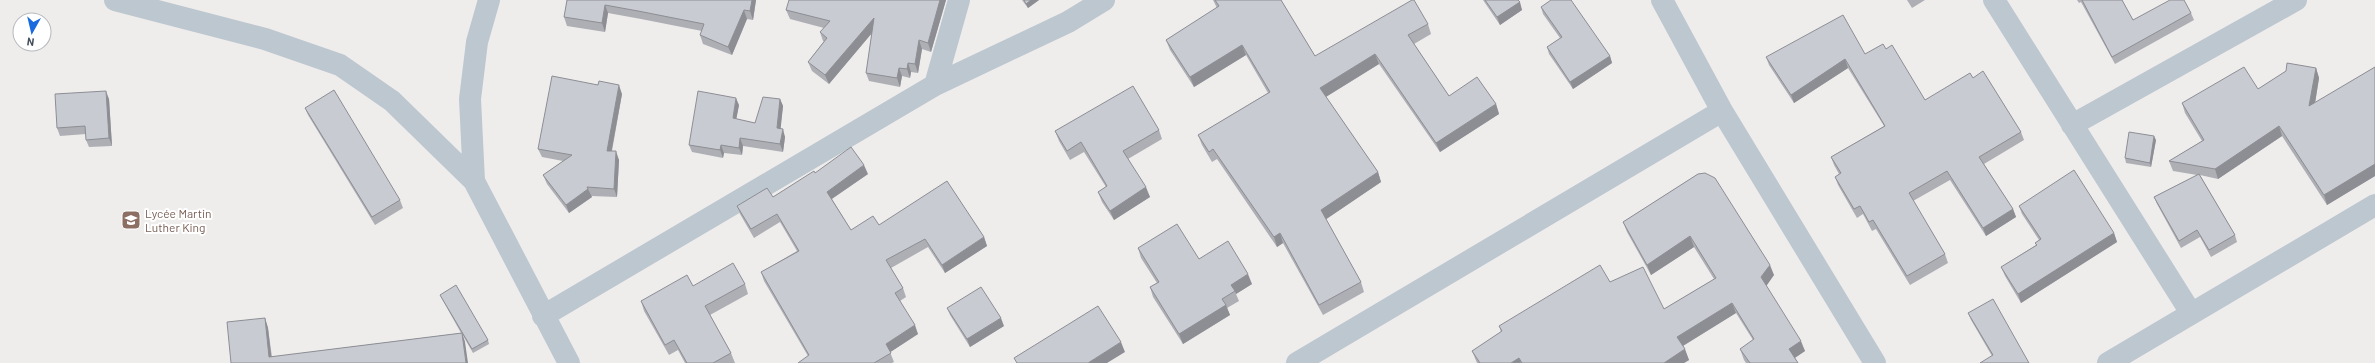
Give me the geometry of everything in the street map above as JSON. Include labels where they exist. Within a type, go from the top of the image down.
[{"type":"street","points":[[115,0],[265,39],[340,65],[392,101],[474,181],[543,316],[569,363]]},
{"type":"street","points":[[474,181],[470,99],[477,42],[489,0]]},
{"type":"street","points":[[935,85],[959,0]]},
{"type":"street","points":[[543,316],[935,85],[1068,22],[1104,0]]},
{"type":"street","points":[[1662,0],[1722,111],[1875,363]]},
{"type":"street","points":[[1994,0],[2190,313]]},
{"type":"street","points":[[2072,125],[2296,0]]},
{"type":"street","points":[[1297,363],[1722,111]]},
{"type":"street","points":[[2108,363],[2190,313],[2375,206]]},
{"type":"building","points":[[567,0],[752,0],[750,11],[744,10],[728,47],[700,35],[704,24],[638,11],[605,5],[602,23],[564,17]]},
{"type":"building","points":[[789,0],[940,0],[928,43],[919,40],[915,64],[908,63],[907,69],[899,68],[897,78],[866,73],[874,18],[825,75],[808,62],[827,38],[820,32],[830,21],[786,10]]},
{"type":"building","points":[[1024,0],[1031,0],[1026,4]]},
{"type":"building","points":[[1215,0],[1281,0],[1315,56],[1414,0],[1428,24],[1408,35],[1449,96],[1477,77],[1496,104],[1436,143],[1375,54],[1320,88],[1378,172],[1321,210],[1361,282],[1319,305],[1280,233],[1274,237],[1213,149],[1209,152],[1198,135],[1270,92],[1242,45],[1190,77],[1166,40],[1219,6]]},
{"type":"building","points":[[1485,0],[1518,0],[1520,2],[1497,17]]},
{"type":"building","points":[[1551,0],[1571,0],[1610,56],[1570,82],[1547,47],[1562,37],[1541,7]]},
{"type":"building","points":[[2082,0],[2122,0],[2133,20],[2170,0],[2184,0],[2191,13],[2112,57]]},
{"type":"building","points":[[1843,15],[1865,54],[1883,44],[1886,49],[1892,45],[1925,100],[1970,73],[1973,78],[1983,71],[2021,132],[1979,157],[2013,209],[1983,228],[1947,171],[1909,193],[1945,254],[1907,276],[1873,220],[1869,222],[1860,206],[1854,209],[1835,177],[1841,173],[1831,157],[1885,126],[1845,59],[1791,95],[1766,57]]},
{"type":"building","points":[[2287,63],[2316,68],[2309,106],[2375,67],[2375,164],[2324,195],[2279,126],[2215,169],[2169,161],[2204,140],[2182,103],[2244,67],[2258,89],[2286,71]]},
{"type":"building","points":[[552,76],[598,85],[599,81],[619,85],[607,151],[616,151],[614,189],[587,187],[588,189],[566,205],[543,175],[572,155],[538,149]]},
{"type":"building","points":[[1133,86],[1159,130],[1123,151],[1146,187],[1110,211],[1098,192],[1107,186],[1081,142],[1067,151],[1055,131]]},
{"type":"building","points":[[334,90],[400,200],[372,217],[305,108]]},
{"type":"building","points":[[106,91],[109,138],[86,140],[85,126],[57,128],[55,94]]},
{"type":"building","points":[[698,91],[736,98],[733,118],[755,123],[763,97],[780,99],[777,128],[783,129],[780,144],[740,138],[739,148],[721,145],[720,150],[689,145]]},
{"type":"building","points":[[2129,132],[2154,136],[2150,163],[2125,158]]},
{"type":"building","points":[[851,147],[864,165],[827,192],[851,230],[873,216],[879,225],[947,181],[984,237],[942,265],[925,239],[886,260],[903,288],[895,293],[915,325],[886,344],[891,353],[874,363],[798,363],[809,355],[761,272],[799,251],[777,214],[751,229],[737,206],[767,188],[773,197],[814,171],[815,173]]},
{"type":"building","points":[[2074,170],[2114,233],[2018,294],[2001,267],[2037,245],[2035,243],[2041,239],[2019,206]]},
{"type":"building","points":[[1705,173],[1715,178],[1770,265],[1761,277],[1801,341],[1789,349],[1798,363],[1750,363],[1740,349],[1754,339],[1732,303],[1677,337],[1685,349],[1664,363],[1522,363],[1519,358],[1511,363],[1480,363],[1472,351],[1502,331],[1499,326],[1600,265],[1610,282],[1643,267],[1664,309],[1716,278],[1690,236],[1647,265],[1623,222],[1698,174]]},
{"type":"building","points":[[2199,174],[2235,235],[2209,250],[2197,230],[2179,241],[2154,197]]},
{"type":"building","points":[[1177,224],[1199,259],[1228,241],[1248,274],[1231,285],[1235,291],[1222,299],[1226,305],[1179,334],[1150,287],[1159,282],[1138,248]]},
{"type":"building","points":[[733,263],[745,284],[705,306],[731,353],[713,363],[687,363],[674,340],[665,345],[641,301],[687,275],[693,286]]},
{"type":"building","points":[[456,285],[488,340],[472,349],[440,295]]},
{"type":"building","points":[[981,287],[1001,318],[967,339],[947,308]]},
{"type":"building","points":[[1993,299],[2029,363],[1980,363],[1993,355],[1968,313]]},
{"type":"building","points":[[1098,306],[1121,342],[1088,363],[1017,363],[1014,358]]},
{"type":"building","points":[[265,318],[269,357],[462,333],[466,363],[231,363],[227,322]]},
{"type":"place","name":"Lycée Martin Luther King","points":[[131,220]]}]
